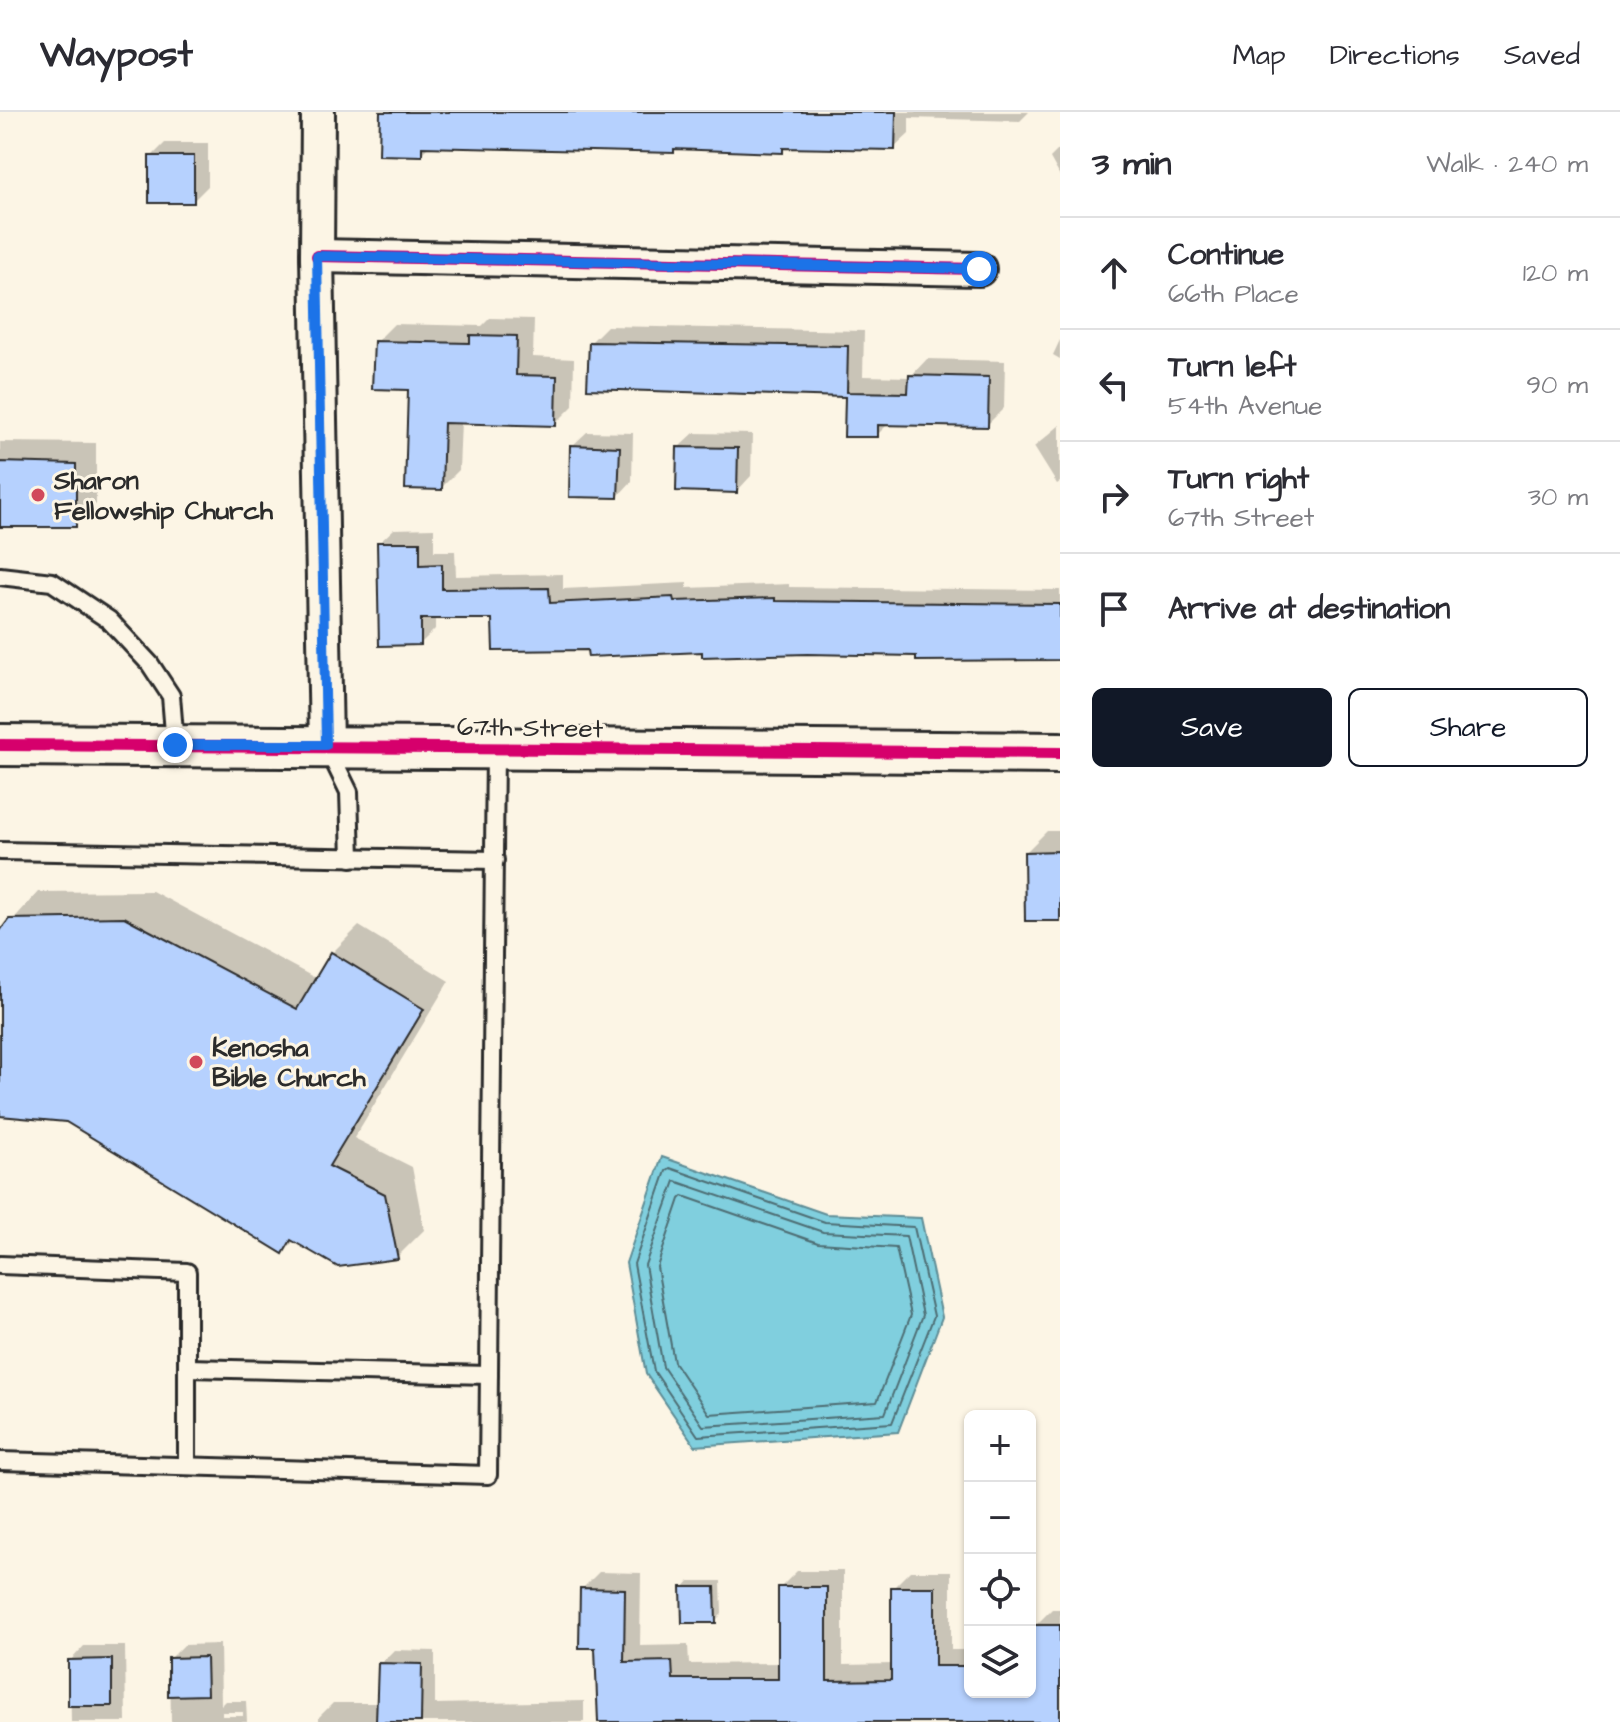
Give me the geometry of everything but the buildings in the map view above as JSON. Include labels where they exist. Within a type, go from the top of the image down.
[{"type":"street","points":[[318,112],[317,256],[326,745]]},
{"type":"street","points":[[317,256],[979,269]]},
{"type":"street","name":"67th Street","points":[[0,745],[326,745],[495,750],[1060,753]]},
{"type":"lane","points":[[0,576],[52,582],[109,620],[150,664],[171,696],[175,745]]},
{"type":"lane","points":[[326,745],[349,792],[351,858]]},
{"type":"lane","points":[[0,1461],[488,1475],[495,750]]},
{"type":"lane","points":[[0,851],[495,860]]},
{"type":"lane","points":[[0,1265],[187,1272],[187,1466]]},
{"type":"lane","points":[[187,1368],[489,1375]]},
{"type":"water","points":[[662,1157],[826,1214],[921,1218],[942,1317],[898,1432],[695,1446],[646,1374],[626,1263]]},
{"type":"cycle path","points":[[317,256],[979,269]]},
{"type":"cycle path","points":[[0,745],[1060,753]]},
{"type":"place","name":"Sharon Fellowship Church","points":[[38,495]]},
{"type":"place","name":"Kenosha Bible Church","points":[[196,1062]]},
{"type":"route","points":[[175,745],[326,745],[317,256],[979,269]]}]
